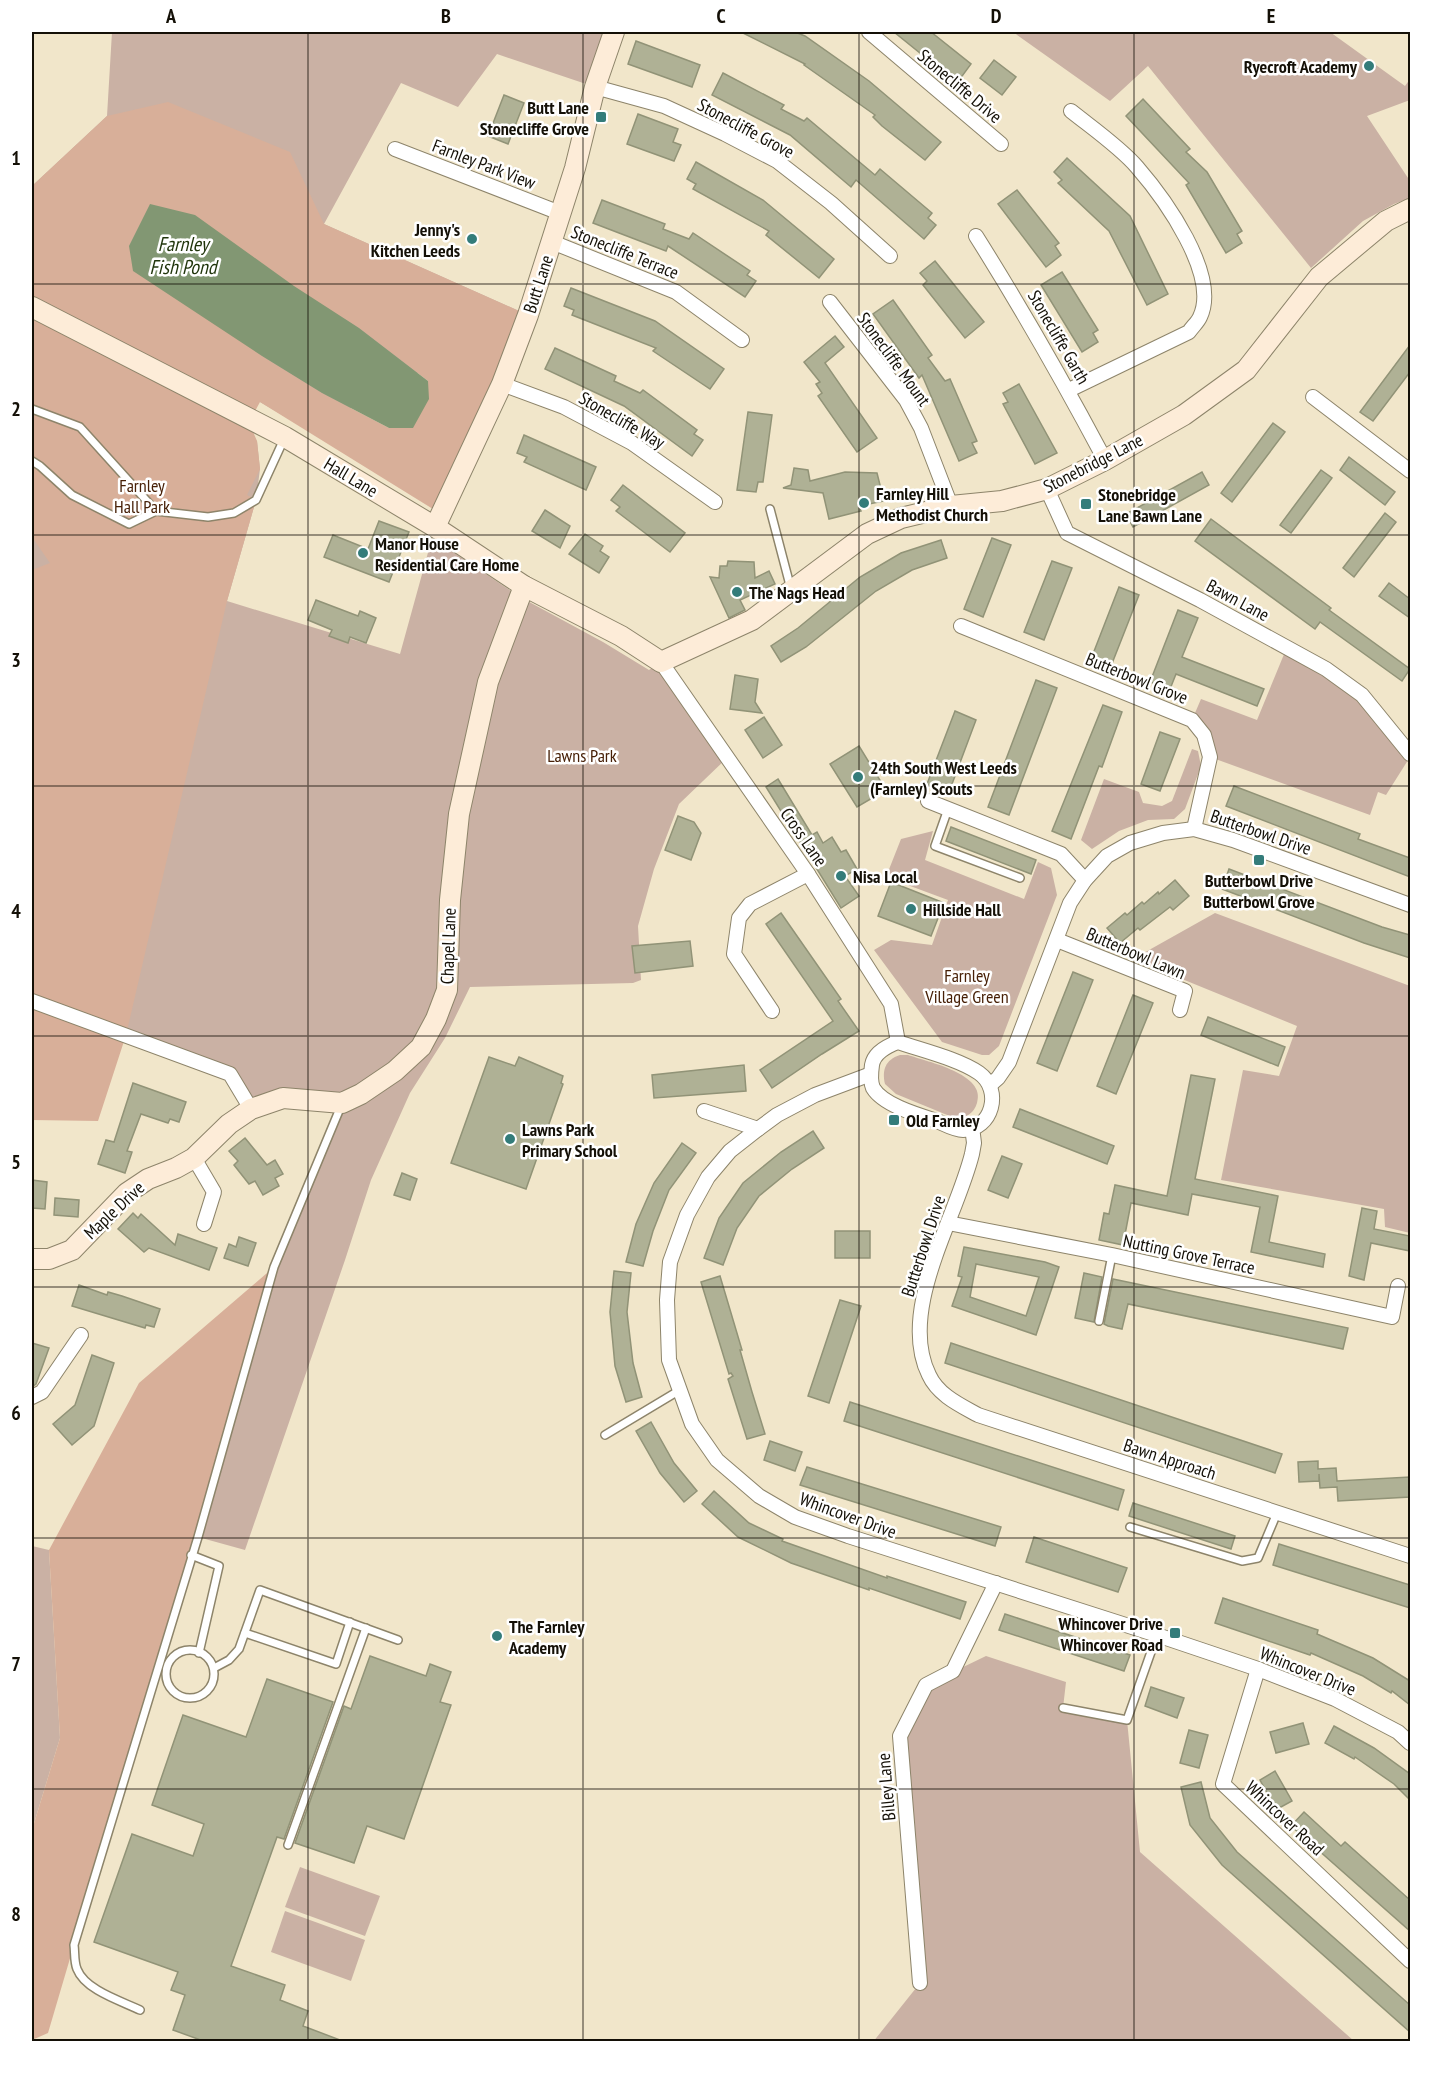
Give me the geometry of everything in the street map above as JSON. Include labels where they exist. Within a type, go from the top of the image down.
[{"type":"street","name":"Butt Lane","points":[[435,527],[502,384],[552,242],[575,168],[595,87],[614,32]]},
{"type":"street","name":"Stonecliffe Drive","points":[[869,32],[1001,144]]},
{"type":"street","name":"Stonecliffe Grove","points":[[595,87],[664,106],[777,161],[831,203],[890,256]]},
{"type":"street","points":[[1069,390],[1189,332],[1200,317],[1204,295],[1203,280],[1175,218],[1136,166],[1071,111]]},
{"type":"street","name":"Farnley Park View","points":[[395,148],[560,213]]},
{"type":"street","name":"Stonebridge Lane","points":[[661,662],[752,620],[867,534],[901,518],[951,506],[1002,501],[1047,489],[1184,415],[1246,370],[1319,277],[1386,221],[1410,209]]},
{"type":"street","name":"Stonecliffe Garth","points":[[976,236],[1022,307],[1105,459]]},
{"type":"street","name":"Stonecliffe Terrace","points":[[552,242],[676,292],[742,340]]},
{"type":"street","name":"Stonecliffe Mount","points":[[830,302],[906,400],[921,428],[951,506]]},
{"type":"street","name":"Hall Lane","points":[[32,307],[285,437],[435,527],[524,586],[621,636],[661,662]]},
{"type":"street","name":"Stonecliffe Way","points":[[502,384],[564,407],[632,443],[715,502]]},
{"type":"street","points":[[1313,397],[1410,471]]},
{"type":"street","name":"Bawn Lane","points":[[1047,489],[1067,533],[1200,600],[1326,669],[1362,695],[1410,754]]},
{"type":"street","name":"Chapel Lane","points":[[342,1103],[361,1094],[395,1071],[421,1047],[436,1019],[447,990],[450,900],[459,814],[488,682],[524,586]]},
{"type":"street","name":"Butterbowl Grove","points":[[961,626],[1192,720],[1204,735],[1210,757],[1194,829]]},
{"type":"street","name":"Cross Lane","points":[[661,662],[808,874],[891,1004],[898,1042]]},
{"type":"street","points":[[928,801],[1061,854],[1085,880]]},
{"type":"street","name":"Butterbowl Drive","points":[[990,1085],[1009,1062],[1070,903],[1085,880],[1107,856],[1130,843],[1163,832],[1194,829],[1233,840],[1410,905]]},
{"type":"street","points":[[772,1011],[734,954],[738,918],[750,904],[808,874]]},
{"type":"street","name":"Butterbowl Lawn","points":[[1057,940],[1185,991],[1180,1010]]},
{"type":"street","points":[[32,1001],[230,1074],[251,1109],[283,1098],[342,1103]]},
{"type":"street","points":[[898,1042],[966,1066],[980,1074],[990,1085],[993,1096],[988,1115],[972,1127],[962,1130],[911,1112],[882,1098],[872,1086],[871,1074],[873,1061],[886,1046],[898,1042]]},
{"type":"street","name":"Whincover Drive","points":[[871,1074],[815,1095],[777,1115],[758,1129],[730,1151],[708,1177],[687,1215],[670,1262],[667,1300],[669,1360],[692,1424],[717,1460],[759,1496],[795,1517],[1258,1669],[1335,1699],[1398,1732],[1410,1743]]},
{"type":"street","name":"Maple Drive","points":[[32,1259],[49,1259],[72,1250],[127,1194],[148,1179],[194,1158],[229,1124],[251,1109]]},
{"type":"street","points":[[704,1111],[758,1129]]},
{"type":"street","name":"Butterbowl Drive","points":[[929,1377],[918,1341],[923,1298],[971,1160],[974,1143],[972,1127]]},
{"type":"street","points":[[194,1158],[214,1192],[204,1224]]},
{"type":"street","name":"Nutting Grove Terrace","points":[[948,1223],[1112,1255],[1392,1317],[1398,1286]]},
{"type":"street","points":[[32,1396],[42,1392],[81,1335]]},
{"type":"street","name":"Bawn Approach","points":[[929,1377],[949,1399],[978,1415],[1410,1556]]},
{"type":"street","name":"Billey Lane","points":[[920,1983],[900,1736],[926,1685],[953,1671],[996,1583]]},
{"type":"street","name":"Whincover Road","points":[[1258,1669],[1223,1784],[1410,1961]]},
{"type":"lane","points":[[32,409],[80,427],[156,511]]},
{"type":"lane","points":[[32,461],[40,465],[72,495],[129,524],[156,511],[208,517],[234,513],[256,500],[285,437]]},
{"type":"lane","points":[[770,509],[792,591]]},
{"type":"lane","points":[[948,809],[934,846],[1020,878]]},
{"type":"lane","points":[[140,2010],[100,1992],[86,1981],[77,1969],[74,1945],[191,1555],[274,1267],[342,1103]]},
{"type":"lane","points":[[1099,1321],[1112,1255]]},
{"type":"lane","points":[[605,1435],[680,1390]]},
{"type":"lane","points":[[1130,1527],[1242,1561],[1258,1558],[1277,1513]]},
{"type":"lane","points":[[191,1555],[219,1566],[199,1653]]},
{"type":"lane","points":[[214,1668],[229,1660],[239,1649],[260,1590],[398,1640]]},
{"type":"lane","points":[[244,1634],[336,1664],[350,1622]]},
{"type":"lane","points":[[288,1845],[366,1628]]},
{"type":"lane","points":[[1063,1708],[1127,1720],[1157,1635]]},
{"type":"lane","points":[[184,1651],[199,1653],[209,1660],[214,1668],[211,1687],[204,1695],[184,1698],[169,1686],[167,1669],[170,1661],[176,1655],[184,1651]]},
{"type":"green space","points":[[112,32],[614,32],[595,87],[497,54],[458,107],[401,83],[324,224],[528,315],[308,430],[260,402],[32,186],[107,116]]},
{"type":"green space","points":[[1013,32],[1330,32],[1405,86],[1410,79],[1410,100],[1367,116],[1410,181],[1410,198],[1363,221],[1311,268],[1148,66],[1110,101]]},
{"type":"green space","name":"Farnley Hall Park","points":[[168,102],[290,152],[324,224],[528,315],[441,514],[260,402],[249,422],[257,441],[260,469],[247,495],[256,500],[227,601],[126,1035],[98,1121],[32,1120],[32,570],[50,563],[32,537],[32,186],[107,116]],"holes":[[[150,205],[171,210],[359,328],[428,381],[389,428],[322,393],[262,356],[129,246]]]},
{"type":"green space","points":[[32,320],[257,441],[260,469],[256,500],[227,601],[400,654],[432,538],[520,597],[649,670],[661,662],[727,758],[679,804],[654,869],[638,926],[641,980],[633,983],[470,987],[445,1038],[410,1093],[371,1180],[245,1550],[198,1537],[274,1267],[342,1104],[251,1109],[230,1074],[32,1001]]},
{"type":"green space","points":[[1287,647],[1362,695],[1410,757],[1386,795],[1378,792],[1370,815],[1210,757],[1192,720],[1201,699],[1257,720]]},
{"type":"green space","points":[[1192,749],[1198,751],[1201,766],[1185,809],[1174,819],[1148,820],[1119,831],[1092,849],[1081,840],[1104,779],[1139,792],[1143,803],[1162,806],[1172,801]]},
{"type":"green space","name":"Farnley Village Green","points":[[933,831],[925,860],[1024,899],[1038,862],[1051,868],[1057,895],[999,1046],[989,1055],[982,1055],[942,1042],[874,950],[891,940],[932,945],[948,900],[886,877],[901,839]]},
{"type":"green space","points":[[1215,913],[1410,986],[1410,1233],[1385,1227],[1384,1209],[1221,1180],[1243,1070],[1279,1076],[1297,1026],[1133,959]]},
{"type":"green space","points":[[900,1055],[908,1055],[941,1066],[965,1077],[978,1093],[977,1103],[972,1112],[957,1119],[896,1094],[885,1084],[884,1074],[888,1063]]},
{"type":"green space","points":[[274,1267],[48,2033],[32,2040],[32,1830],[60,1738],[49,1550],[139,1383]]},
{"type":"green space","points":[[32,1546],[49,1550],[60,1738],[32,1830]]},
{"type":"green space","points":[[986,1656],[1066,1682],[1063,1708],[1127,1720],[1140,1852],[1354,2041],[873,2042],[920,1983],[900,1736],[926,1685]]},
{"type":"green space","points":[[300,1867],[380,1896],[365,1936],[285,1907]]},
{"type":"green space","points":[[285,1911],[365,1940],[351,1981],[271,1952]]},
{"type":"water","name":"Farnley Fish Pond","points":[[150,204],[195,215],[294,286],[359,328],[428,381],[429,399],[413,428],[389,428],[322,393],[133,271],[129,246]]},
{"type":"building","points":[[741,32],[795,32],[805,36],[869,81],[941,142],[925,160],[882,126],[873,117],[875,115],[805,64]]},
{"type":"building","points":[[894,32],[931,32],[971,64],[957,83]]},
{"type":"building","points":[[636,41],[700,65],[692,87],[628,64]]},
{"type":"building","points":[[994,60],[1016,77],[1002,95],[980,78]]},
{"type":"building","points":[[723,73],[784,105],[781,109],[804,121],[807,118],[875,175],[880,169],[932,213],[928,218],[936,225],[924,239],[856,180],[851,187],[790,135],[712,95]]},
{"type":"building","points":[[504,95],[524,103],[508,144],[488,136]]},
{"type":"building","points":[[1143,99],[1190,149],[1186,152],[1207,172],[1242,231],[1237,234],[1242,243],[1226,253],[1186,185],[1189,183],[1126,116]]},
{"type":"building","points":[[638,114],[678,129],[673,142],[681,145],[674,161],[627,144]]},
{"type":"building","points":[[1067,158],[1130,216],[1168,294],[1147,305],[1109,231],[1058,183],[1062,180],[1054,172]]},
{"type":"building","points":[[696,162],[763,200],[834,259],[819,278],[766,235],[769,231],[693,189],[696,184],[687,179]]},
{"type":"building","points":[[1017,190],[1059,243],[1055,246],[1061,255],[1046,267],[998,204]]},
{"type":"building","points":[[602,200],[665,224],[663,229],[689,239],[693,233],[750,271],[747,275],[756,281],[745,297],[668,246],[666,251],[593,223]]},
{"type":"building","points":[[935,261],[984,322],[965,338],[923,285],[927,281],[920,273]]},
{"type":"building","points":[[1062,272],[1098,330],[1093,333],[1098,342],[1082,352],[1041,285]]},
{"type":"building","points":[[571,288],[655,321],[724,369],[710,389],[653,351],[656,348],[572,315],[574,310],[564,306]]},
{"type":"building","points":[[893,300],[932,355],[928,358],[945,381],[950,379],[977,441],[972,443],[977,453],[959,461],[922,375],[919,378],[873,314]]},
{"type":"building","points":[[835,336],[844,347],[825,363],[877,438],[857,452],[818,396],[822,393],[816,384],[820,382],[804,362]]},
{"type":"building","points":[[1410,345],[1410,372],[1373,421],[1360,412]]},
{"type":"building","points":[[555,348],[616,376],[614,381],[640,393],[643,390],[697,430],[694,434],[703,440],[692,456],[624,406],[545,369]]},
{"type":"building","points":[[1019,384],[1057,453],[1035,464],[1003,404],[1008,402],[1003,393]]},
{"type":"building","points":[[748,412],[772,415],[763,482],[758,482],[756,492],[737,490]]},
{"type":"building","points":[[1273,423],[1285,432],[1232,502],[1221,493]]},
{"type":"building","points":[[524,435],[596,467],[586,490],[524,462],[527,457],[517,453]]},
{"type":"building","points":[[1349,457],[1395,492],[1385,505],[1340,470]]},
{"type":"building","points":[[794,468],[808,470],[810,481],[845,472],[877,473],[884,501],[859,506],[861,511],[829,519],[823,493],[783,488],[791,485]]},
{"type":"building","points":[[1321,470],[1332,478],[1291,533],[1280,525]]},
{"type":"building","points":[[1202,472],[1209,485],[1133,527],[1126,514]]},
{"type":"building","points":[[623,485],[685,533],[670,552],[616,511],[620,507],[611,500]]},
{"type":"building","points":[[545,510],[570,526],[560,548],[532,531]]},
{"type":"building","points":[[1385,513],[1396,522],[1354,577],[1343,568]]},
{"type":"building","points":[[1211,519],[1410,669],[1402,681],[1320,622],[1315,629],[1195,541]]},
{"type":"building","name":"Manor House Residential Care Home","points":[[379,521],[409,532],[389,582],[324,557],[333,535],[368,549]]},
{"type":"building","points":[[585,534],[603,546],[600,551],[609,557],[599,573],[569,554]]},
{"type":"building","points":[[992,538],[1011,545],[983,617],[964,609]]},
{"type":"building","points":[[941,540],[947,558],[912,570],[876,591],[806,647],[781,662],[771,646],[798,628],[860,577],[901,553]]},
{"type":"building","name":"The Nags Head","points":[[728,561],[754,562],[755,578],[769,571],[775,584],[740,600],[745,610],[729,618],[710,577],[719,578],[720,566],[727,566]]},
{"type":"building","points":[[1052,561],[1072,568],[1044,640],[1024,632]]},
{"type":"building","points":[[1389,583],[1410,599],[1410,618],[1379,596]]},
{"type":"building","points":[[1119,587],[1139,595],[1111,666],[1091,659]]},
{"type":"building","points":[[316,600],[358,616],[360,611],[376,618],[366,643],[350,637],[348,643],[329,636],[332,630],[308,620]]},
{"type":"building","points":[[1178,610],[1198,618],[1182,657],[1264,689],[1257,706],[1176,674],[1170,689],[1150,682]]},
{"type":"building","points":[[735,675],[758,679],[755,702],[762,713],[730,709]]},
{"type":"building","points":[[1036,680],[1057,688],[1009,815],[988,807]]},
{"type":"building","points":[[1103,705],[1122,712],[1102,767],[1099,766],[1071,839],[1052,831]]},
{"type":"building","points":[[955,711],[976,720],[949,792],[927,784]]},
{"type":"building","points":[[764,717],[782,745],[763,758],[745,730]]},
{"type":"building","points":[[1160,732],[1180,739],[1160,791],[1141,784]]},
{"type":"building","name":"24th South West Leeds (Farnley) Scouts","points":[[859,746],[886,790],[857,807],[830,764]]},
{"type":"building","points":[[778,779],[812,835],[817,832],[823,843],[832,837],[841,852],[846,850],[857,869],[845,876],[859,896],[841,908],[766,787]]},
{"type":"building","points":[[1234,786],[1360,834],[1358,839],[1410,858],[1410,877],[1226,806]]},
{"type":"building","points":[[678,816],[694,822],[701,833],[691,860],[665,850]]},
{"type":"building","points":[[951,827],[1036,860],[1031,874],[946,841]]},
{"type":"building","points":[[1229,869],[1382,927],[1410,935],[1410,958],[1222,889]]},
{"type":"building","points":[[1175,880],[1189,896],[1173,910],[1170,907],[1120,943],[1107,928],[1125,913],[1127,915],[1142,902],[1144,904],[1158,892],[1159,894]]},
{"type":"building","name":"Hillside Hall","points":[[891,882],[944,903],[931,936],[878,916]]},
{"type":"building","points":[[781,913],[841,999],[838,1001],[859,1031],[772,1088],[760,1070],[833,1021],[766,924]]},
{"type":"building","points":[[690,941],[693,966],[635,973],[632,946]]},
{"type":"building","points":[[1073,972],[1093,980],[1057,1071],[1037,1063]]},
{"type":"building","points":[[1133,995],[1153,1003],[1116,1094],[1097,1086]]},
{"type":"building","points":[[1208,1017],[1285,1047],[1278,1066],[1201,1035]]},
{"type":"building","points":[[489,1057],[515,1066],[519,1057],[563,1076],[561,1083],[563,1084],[526,1189],[451,1163]]},
{"type":"building","points":[[744,1065],[746,1091],[654,1098],[652,1075]]},
{"type":"building","points":[[1191,1075],[1215,1079],[1195,1179],[1278,1196],[1269,1242],[1325,1254],[1323,1267],[1251,1252],[1260,1207],[1192,1194],[1188,1215],[1131,1203],[1123,1245],[1099,1240],[1104,1213],[1109,1214],[1115,1185],[1167,1196]]},
{"type":"building","points":[[133,1083],[186,1102],[179,1122],[170,1119],[168,1123],[141,1114],[127,1151],[132,1152],[125,1173],[98,1164],[106,1140],[114,1142]]},
{"type":"building","points":[[1020,1109],[1114,1146],[1107,1164],[1013,1127]]},
{"type":"building","points":[[813,1131],[824,1148],[792,1169],[759,1196],[737,1228],[723,1265],[704,1258],[719,1218],[743,1183],[781,1152]]},
{"type":"building","points":[[245,1138],[267,1165],[275,1160],[283,1174],[275,1178],[279,1186],[263,1195],[255,1181],[249,1184],[234,1165],[238,1161],[229,1151]]},
{"type":"building","points":[[682,1143],[696,1153],[669,1190],[653,1231],[643,1266],[626,1262],[636,1224],[654,1183]]},
{"type":"building","points":[[1002,1156],[1022,1164],[1008,1198],[988,1190]]},
{"type":"building","points":[[402,1173],[417,1179],[410,1200],[394,1195]]},
{"type":"building","points":[[32,1180],[47,1182],[45,1209],[32,1208]]},
{"type":"building","points":[[55,1198],[79,1200],[78,1217],[54,1215]]},
{"type":"building","points":[[1362,1208],[1377,1211],[1374,1229],[1410,1236],[1410,1251],[1371,1243],[1364,1280],[1349,1276]]},
{"type":"building","points":[[133,1213],[138,1218],[141,1214],[175,1245],[178,1234],[217,1248],[209,1270],[149,1248],[144,1252],[118,1229]]},
{"type":"building","points":[[835,1231],[870,1231],[870,1258],[835,1258]]},
{"type":"building","points":[[239,1237],[256,1243],[248,1266],[224,1258],[229,1244],[236,1247]]},
{"type":"building","points":[[964,1247],[1045,1262],[1059,1267],[1036,1335],[952,1306],[962,1277],[958,1276]],"holes":[[[976,1264],[1039,1277],[1026,1316],[970,1297]]]},
{"type":"building","points":[[614,1271],[631,1273],[627,1312],[633,1363],[642,1397],[626,1402],[615,1366],[610,1312]]},
{"type":"building","points":[[1084,1273],[1102,1277],[1094,1322],[1075,1318]]},
{"type":"building","points":[[720,1276],[765,1434],[747,1439],[728,1379],[733,1376],[729,1374],[701,1282]]},
{"type":"building","points":[[1113,1279],[1348,1328],[1343,1349],[1128,1304],[1122,1329],[1108,1326],[1104,1324]]},
{"type":"building","points":[[79,1285],[160,1309],[154,1327],[146,1325],[145,1328],[72,1306]]},
{"type":"building","points":[[840,1300],[861,1306],[829,1403],[808,1396]]},
{"type":"building","points":[[32,1343],[49,1348],[36,1384],[32,1387]]},
{"type":"building","points":[[951,1343],[1282,1454],[1275,1473],[945,1363]]},
{"type":"building","points":[[92,1355],[114,1363],[94,1426],[72,1445],[53,1424],[75,1405]]},
{"type":"building","points":[[850,1402],[1124,1490],[1118,1510],[844,1421]]},
{"type":"building","points":[[651,1422],[674,1463],[697,1491],[684,1502],[660,1473],[636,1431]]},
{"type":"building","points":[[770,1441],[802,1452],[795,1471],[764,1460]]},
{"type":"building","points":[[1318,1461],[1318,1469],[1336,1468],[1337,1481],[1410,1477],[1410,1497],[1338,1501],[1337,1487],[1320,1488],[1319,1474],[1319,1481],[1299,1482],[1298,1462]]},
{"type":"building","points":[[807,1467],[1001,1527],[995,1546],[800,1485]]},
{"type":"building","points":[[714,1491],[749,1523],[783,1539],[782,1541],[887,1578],[887,1576],[966,1602],[960,1619],[791,1563],[738,1537],[702,1504]]},
{"type":"building","points":[[1133,1503],[1235,1536],[1231,1549],[1129,1516]]},
{"type":"building","points":[[1034,1537],[1127,1568],[1118,1592],[1026,1562]]},
{"type":"building","points":[[1279,1544],[1410,1585],[1410,1608],[1273,1565]]},
{"type":"building","points":[[1223,1598],[1318,1630],[1317,1634],[1373,1658],[1410,1681],[1410,1705],[1392,1691],[1391,1693],[1363,1676],[1311,1653],[1310,1655],[1215,1623]]},
{"type":"building","points":[[1005,1614],[1130,1655],[1124,1671],[999,1630]]},
{"type":"building","points":[[370,1656],[426,1676],[430,1664],[451,1672],[440,1702],[451,1705],[404,1839],[367,1826],[354,1863],[295,1843],[344,1706],[351,1709]]},
{"type":"building","points":[[267,1679],[333,1702],[284,1839],[277,1837],[231,1966],[285,1985],[280,2000],[308,2011],[303,2026],[340,2040],[340,2042],[206,2042],[173,2030],[185,1995],[171,1990],[178,1972],[94,1942],[132,1834],[193,1856],[204,1824],[152,1805],[183,1715],[246,1737]]},
{"type":"building","points":[[1151,1687],[1184,1698],[1177,1718],[1145,1706]]},
{"type":"building","points":[[1303,1723],[1309,1744],[1276,1753],[1270,1732]]},
{"type":"building","points":[[1334,1726],[1374,1748],[1410,1774],[1410,1800],[1394,1784],[1355,1757],[1354,1759],[1325,1743]]},
{"type":"building","points":[[1189,1730],[1208,1735],[1199,1768],[1180,1763]]},
{"type":"building","points":[[1275,1771],[1292,1801],[1281,1807],[1275,1807],[1260,1780]]},
{"type":"building","points":[[1201,1782],[1210,1818],[1237,1852],[1410,2005],[1410,2032],[1222,1865],[1190,1825],[1181,1787]]},
{"type":"building","points":[[1304,1812],[1341,1846],[1345,1842],[1410,1900],[1410,1931],[1291,1826]]},
{"type":"place","name":"Ryecroft Academy","points":[[1369,66]]},
{"type":"place","name":"Butt Lane Stonecliffe Grove","points":[[601,117]]},
{"type":"place","name":"Jenny's Kitchen Leeds","points":[[472,239]]},
{"type":"place","name":"Farnley Hill Methodist Church","points":[[864,503]]},
{"type":"place","name":"Stonebridge Lane Bawn Lane","points":[[1086,504]]},
{"type":"place","name":"Manor House Residential Care Home","points":[[363,553]]},
{"type":"place","name":"The Nags Head","points":[[737,592]]},
{"type":"place","name":"24th South West Leeds (Farnley) Scouts","points":[[858,777]]},
{"type":"place","name":"Butterbowl Drive Butterbowl Grove","points":[[1259,860]]},
{"type":"place","name":"Nisa Local","points":[[841,876]]},
{"type":"place","name":"Hillside Hall","points":[[911,909]]},
{"type":"place","name":"Old Farnley","points":[[894,1120]]},
{"type":"place","name":"Lawns Park Primary School","points":[[510,1139]]},
{"type":"place","name":"Whincover Drive Whincover Road","points":[[1175,1633]]},
{"type":"place","name":"The Farnley Academy","points":[[497,1636]]},
{"type":"park label","name":"Lawns Park","points":[[582,755]]}]
